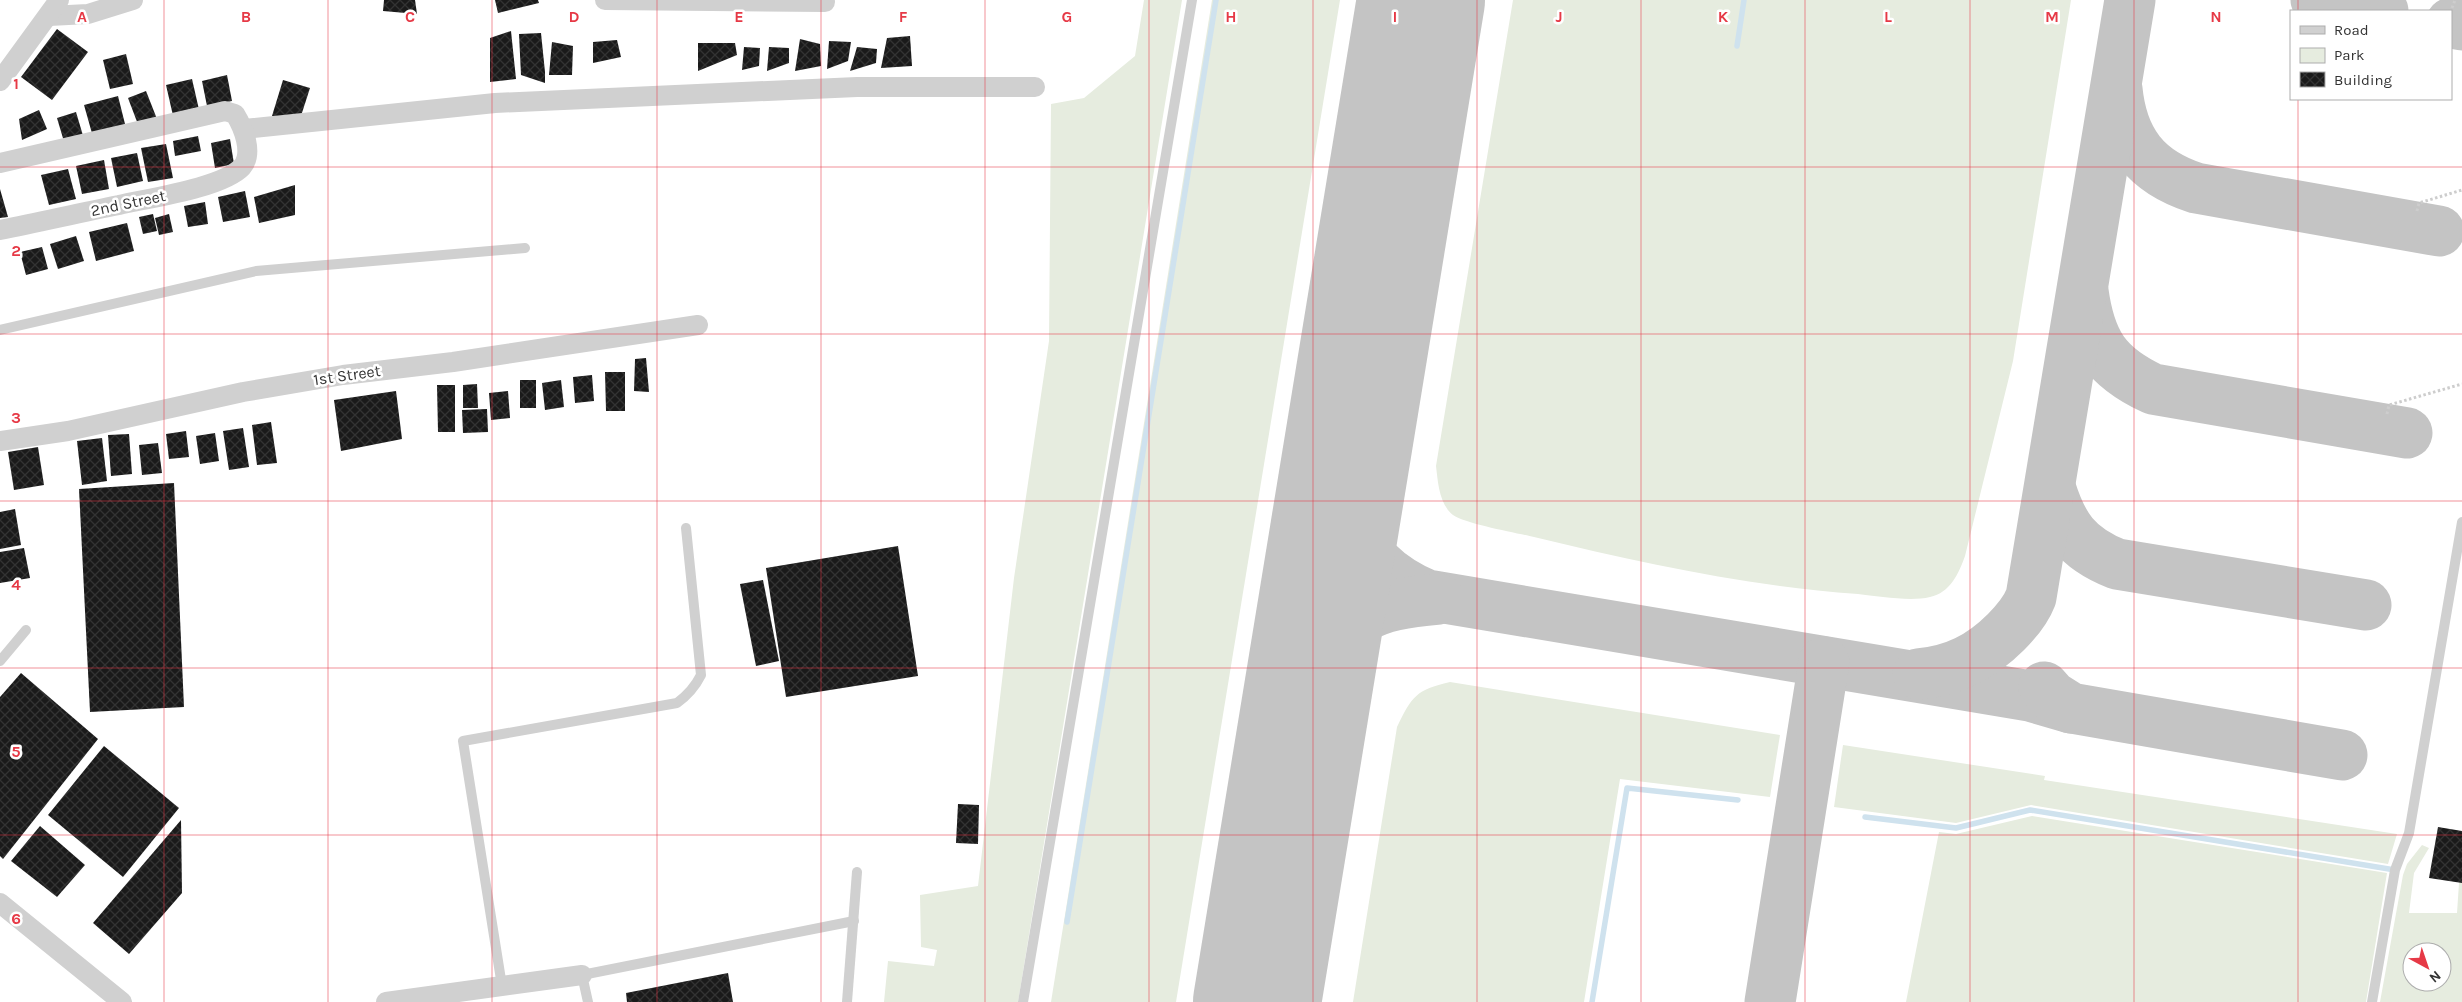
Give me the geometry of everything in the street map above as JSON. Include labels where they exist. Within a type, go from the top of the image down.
[{"type":"street","points":[[0,81],[54,8],[88,14],[133,0]]},
{"type":"street","points":[[605,0],[825,2]]},
{"type":"street","points":[[0,163],[225,111],[235,114],[244,129],[495,103],[857,87],[1035,87]]},
{"type":"street","name":"2nd Street","points":[[0,230],[188,190],[231,174],[242,167],[247,158],[244,129]]},
{"type":"street","name":"1st Street","points":[[0,441],[68,431],[243,392],[343,374],[453,362],[698,325]]},
{"type":"street","points":[[0,903],[122,1002]]},
{"type":"street","points":[[386,1002],[457,998],[502,986],[582,975]]},
{"type":"lane","points":[[1023,1002],[1192,0]]},
{"type":"lane","points":[[0,330],[256,271],[525,248]]},
{"type":"lane","points":[[2372,1002],[2395,870],[2409,833],[2462,522]]},
{"type":"lane","points":[[502,986],[463,741],[677,703],[686,696],[694,688],[701,675],[686,528]]},
{"type":"lane","points":[[0,661],[26,630]]},
{"type":"lane","points":[[848,1002],[857,872]]},
{"type":"lane","points":[[588,1002],[582,975],[854,921]]},
{"type":"path","points":[[2452,8],[2455,0]]},
{"type":"path","points":[[2417,211],[2420,203],[2462,190]]},
{"type":"path","points":[[2387,414],[2389,405],[2462,384]]},
{"type":"green space","points":[[1144,0],[1182,0],[1018,1002],[884,1002],[888,961],[934,966],[937,950],[921,947],[920,895],[978,886],[1014,578],[1049,341],[1051,104],[1084,98],[1135,56]]},
{"type":"green space","points":[[1212,0],[1340,0],[1176,1002],[1051,1002]]},
{"type":"green space","points":[[1513,0],[2071,0],[2013,361],[1965,556],[1957,575],[1943,591],[1930,597],[1904,599],[1735,579],[1614,556],[1492,528],[1469,522],[1453,515],[1448,510],[1440,492],[1436,466]]},
{"type":"green space","points":[[1450,682],[1780,735],[1770,797],[1620,779],[1584,1002],[1353,1002],[1397,727],[1411,701],[1416,696],[1429,688]]},
{"type":"green space","points":[[1843,745],[2045,776],[2044,780],[2397,834],[2388,864],[2031,805],[1956,823],[1834,807]]},
{"type":"green space","points":[[2032,816],[2387,873],[2366,1002],[1906,1002],[1939,832],[1956,834]]},
{"type":"green space","points":[[2422,845],[2429,848],[2414,873],[2409,913],[2457,913],[2459,883],[2462,883],[2462,1002],[2380,1002],[2403,875],[2407,864]]},
{"type":"building","points":[[384,0],[415,0],[417,14],[383,11]]},
{"type":"building","points":[[495,0],[538,0],[539,3],[498,13]]},
{"type":"building","points":[[57,29],[88,52],[52,100],[21,77]]},
{"type":"building","points":[[511,31],[516,79],[490,82],[490,38]]},
{"type":"building","points":[[541,33],[545,83],[521,75],[519,34]]},
{"type":"building","points":[[910,36],[912,66],[881,68],[887,38]]},
{"type":"building","points":[[800,39],[820,44],[821,66],[795,71]]},
{"type":"building","points":[[617,40],[621,57],[593,63],[593,42]]},
{"type":"building","points":[[829,41],[851,42],[848,61],[827,69]]},
{"type":"building","points":[[552,42],[573,46],[572,75],[549,75]]},
{"type":"building","points":[[698,43],[735,43],[737,55],[698,71]]},
{"type":"building","points":[[744,47],[760,48],[759,66],[742,70]]},
{"type":"building","points":[[769,47],[789,48],[789,63],[767,71]]},
{"type":"building","points":[[857,47],[877,49],[876,63],[850,71]]},
{"type":"building","points":[[126,54],[133,84],[110,89],[103,60]]},
{"type":"building","points":[[227,75],[232,101],[207,106],[202,81]]},
{"type":"building","points":[[192,79],[200,114],[174,120],[166,85]]},
{"type":"building","points":[[283,80],[310,88],[300,119],[272,116]]},
{"type":"building","points":[[146,91],[157,119],[139,127],[128,98]]},
{"type":"building","points":[[118,96],[126,128],[93,137],[84,105]]},
{"type":"building","points":[[39,110],[47,129],[22,140],[19,119]]},
{"type":"building","points":[[76,112],[84,139],[65,145],[57,118]]},
{"type":"building","points":[[198,136],[201,151],[175,156],[173,141]]},
{"type":"building","points":[[230,139],[234,164],[215,168],[211,143]]},
{"type":"building","points":[[166,144],[173,178],[148,182],[141,148]]},
{"type":"building","points":[[137,153],[143,181],[117,187],[111,158]]},
{"type":"building","points":[[104,160],[109,189],[82,194],[76,166]]},
{"type":"building","points":[[68,169],[76,199],[49,205],[41,175]]},
{"type":"building","points":[[295,185],[295,215],[259,223],[254,197]]},
{"type":"building","points":[[0,189],[8,217],[0,218]]},
{"type":"building","points":[[245,191],[250,217],[223,222],[218,197]]},
{"type":"building","points":[[205,202],[208,224],[188,227],[184,206]]},
{"type":"building","points":[[153,214],[157,231],[143,234],[139,217]]},
{"type":"building","points":[[169,214],[173,232],[159,235],[155,218]]},
{"type":"building","points":[[127,223],[134,251],[96,261],[89,232]]},
{"type":"building","points":[[76,236],[84,261],[58,269],[50,244]]},
{"type":"building","points":[[42,247],[48,269],[26,275],[20,252]]},
{"type":"building","points":[[646,358],[649,392],[634,391],[635,359]]},
{"type":"building","points":[[605,372],[625,372],[625,411],[606,411]]},
{"type":"building","points":[[592,375],[594,401],[575,403],[573,377]]},
{"type":"building","points":[[520,380],[536,380],[536,408],[520,408]]},
{"type":"building","points":[[561,380],[564,407],[545,410],[542,383]]},
{"type":"building","points":[[477,384],[478,408],[463,408],[463,385]]},
{"type":"building","points":[[437,385],[455,385],[455,432],[438,432]]},
{"type":"building","points":[[396,391],[402,439],[341,451],[334,400]]},
{"type":"building","points":[[508,391],[510,418],[491,420],[489,393]]},
{"type":"building","points":[[487,409],[488,432],[463,433],[462,410]]},
{"type":"building","points":[[271,422],[277,463],[257,465],[252,425]]},
{"type":"building","points":[[243,428],[249,467],[229,470],[223,431]]},
{"type":"building","points":[[186,431],[189,457],[169,459],[166,434]]},
{"type":"building","points":[[215,433],[219,461],[200,464],[196,436]]},
{"type":"building","points":[[129,434],[132,474],[111,476],[108,435]]},
{"type":"building","points":[[102,438],[107,481],[82,485],[77,441]]},
{"type":"building","points":[[158,443],[162,473],[142,475],[139,445]]},
{"type":"building","points":[[38,447],[44,485],[14,490],[8,452]]},
{"type":"building","points":[[174,483],[184,707],[90,712],[79,489]]},
{"type":"building","points":[[15,509],[21,545],[0,549],[0,512]]},
{"type":"building","points":[[898,546],[918,676],[786,697],[766,568]]},
{"type":"building","points":[[24,548],[30,578],[0,583],[0,552]]},
{"type":"building","points":[[763,580],[779,661],[756,666],[740,584]]},
{"type":"building","points":[[21,673],[98,739],[3,859],[0,856],[0,697]]},
{"type":"building","points":[[104,746],[179,808],[123,877],[48,815]]},
{"type":"building","points":[[958,804],[979,805],[978,844],[956,843]]},
{"type":"building","points":[[181,820],[182,893],[129,954],[93,923]]},
{"type":"building","points":[[40,826],[85,865],[57,897],[11,861]]},
{"type":"building","points":[[2438,827],[2462,831],[2462,883],[2429,878]]},
{"type":"building","points":[[728,973],[733,1002],[627,1002],[626,993]]},
{"type":"waterway","points":[[1067,922],[1216,0]]},
{"type":"waterway","points":[[1737,46],[1744,0]]},
{"type":"waterway","points":[[1592,1002],[1627,788],[1738,800]]},
{"type":"waterway","points":[[1865,817],[1956,828],[2030,810],[2395,870]]},
{"type":"taxiway","points":[[1918,674],[1955,666],[1987,649],[2013,624],[2024,611],[2031,597],[2130,0]]},
{"type":"taxiway","points":[[2316,0],[2377,10]]},
{"type":"taxiway","points":[[2452,23],[2462,25]]},
{"type":"taxiway","points":[[2117,89],[2124,124],[2131,139],[2150,163],[2178,181],[2196,188],[2439,231]]},
{"type":"taxiway","points":[[2083,291],[2090,325],[2103,351],[2123,372],[2153,389],[2407,433]]},
{"type":"taxiway","points":[[1344,471],[1351,517],[1362,544],[1370,555],[1390,574],[1427,595],[2030,696],[2071,708]]},
{"type":"taxiway","points":[[2050,487],[2060,513],[2073,534],[2091,551],[2117,564],[2366,605]]},
{"type":"taxiway","points":[[1311,675],[1337,639],[1363,617],[1395,605],[1439,599]]},
{"type":"taxiway","points":[[1770,1002],[1824,662]]},
{"type":"taxiway","points":[[2044,687],[2052,696],[2071,708],[2342,755]]},
{"type":"runway","points":[[1257,1002],[1421,0]]}]
